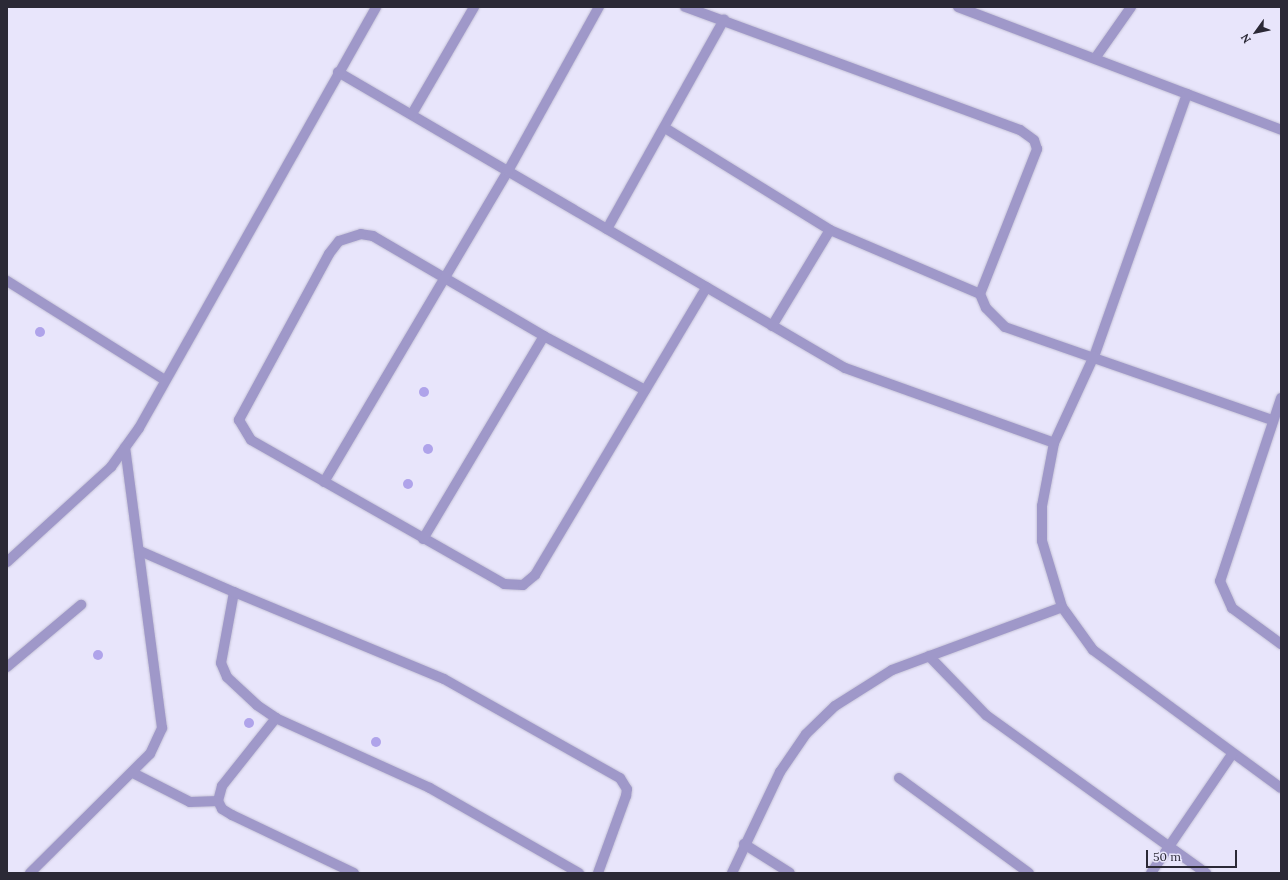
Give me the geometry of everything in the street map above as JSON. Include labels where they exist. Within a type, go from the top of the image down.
[{"type":"street","points":[[7,562],[111,467],[125,447],[165,380],[376,7]]},
{"type":"street","points":[[412,114],[474,7]]},
{"type":"street","points":[[324,482],[444,276],[508,171],[599,7]]},
{"type":"street","points":[[685,7],[724,20],[1020,130],[1034,140],[1037,149],[1035,163],[980,294]]},
{"type":"street","points":[[958,7],[1096,57],[1281,130]]},
{"type":"street","points":[[1096,57],[1131,7]]},
{"type":"street","points":[[606,229],[665,128],[724,20]]},
{"type":"street","points":[[338,72],[772,326],[866,376],[1054,443]]},
{"type":"street","points":[[1187,94],[1094,356],[1054,443],[1042,506],[1042,541],[1062,607],[1093,650],[1281,788]]},
{"type":"street","points":[[665,128],[830,230],[980,294],[986,308],[1005,327],[1094,356],[1272,420]]},
{"type":"street","points":[[772,326],[830,230]]},
{"type":"street","points":[[645,390],[544,336],[444,276],[373,236],[351,236],[339,242],[329,254],[239,420],[251,440],[504,584],[523,585],[535,575],[707,287]]},
{"type":"street","points":[[7,281],[165,380]]},
{"type":"street","points":[[423,539],[544,336]]},
{"type":"street","points":[[1281,398],[1272,420],[1220,581],[1232,608],[1281,644]]},
{"type":"street","points":[[30,873],[150,754],[162,728],[140,551],[125,447]]},
{"type":"street","points":[[140,551],[234,592],[444,678],[620,778],[626,796],[598,873]]},
{"type":"street","points":[[234,592],[221,663],[237,689],[276,718],[430,788],[579,873]]},
{"type":"street","points":[[7,666],[81,605]]},
{"type":"street","points":[[732,873],[744,844],[780,772],[815,723],[835,706],[892,670],[1062,607]]},
{"type":"street","points":[[928,656],[986,715],[1206,873]]},
{"type":"street","points":[[218,800],[222,786],[276,718]]},
{"type":"street","points":[[1151,873],[1233,753]]},
{"type":"street","points":[[132,773],[190,802],[218,800]]},
{"type":"street","points":[[899,778],[1029,873]]},
{"type":"street","points":[[218,800],[227,812],[354,873]]},
{"type":"street","points":[[744,844],[790,873]]},
{"type":"building","points":[[38,327],[42,327],[44,328],[44,336],[38,337],[35,334],[35,330]]},
{"type":"building","points":[[422,387],[426,387],[428,388],[428,396],[422,397],[419,394],[419,390]]},
{"type":"building","points":[[426,444],[430,444],[432,445],[432,453],[426,454],[423,451],[423,447]]},
{"type":"building","points":[[406,479],[410,479],[412,480],[412,488],[406,489],[403,486],[403,482]]},
{"type":"building","points":[[96,650],[100,650],[102,651],[102,659],[96,660],[93,657],[93,653]]},
{"type":"building","points":[[247,718],[251,718],[253,719],[253,727],[247,728],[244,725],[244,721]]},
{"type":"building","points":[[374,737],[378,737],[380,738],[380,746],[374,747],[371,744],[371,740]]}]
